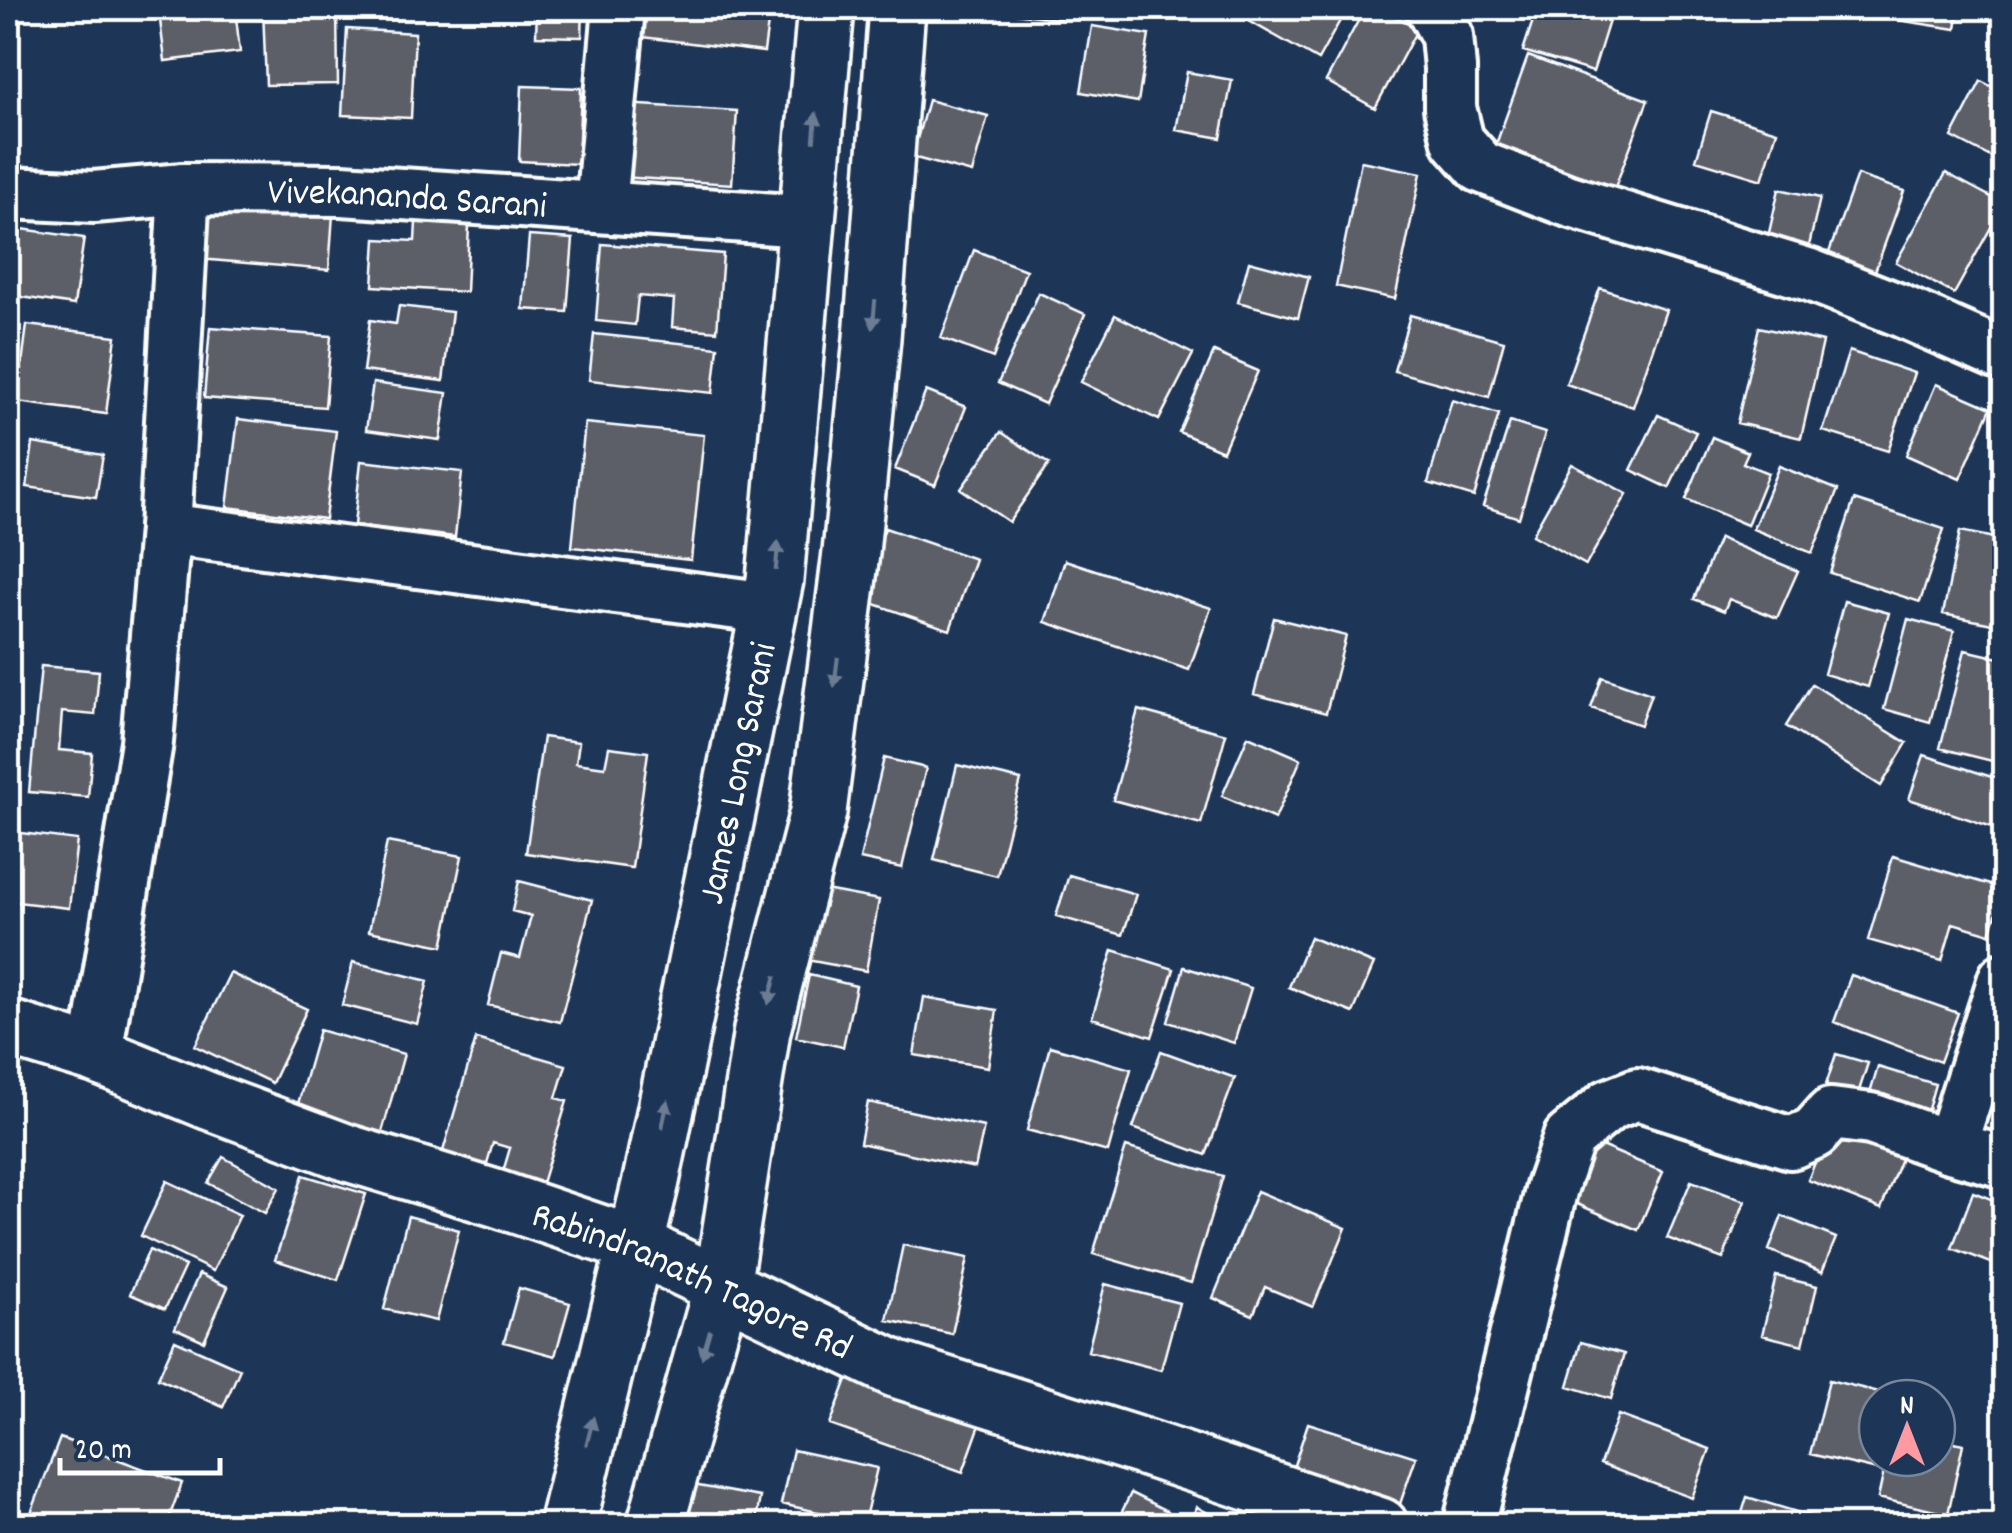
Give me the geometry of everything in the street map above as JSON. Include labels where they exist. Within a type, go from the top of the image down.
[{"type":"main road","name":"James Long Sarani","points":[[568,1526],[655,1162],[775,580],[826,8]]},
{"type":"main road","points":[[655,1526],[722,1287],[762,1030],[818,812],[851,552],[897,8]]},
{"type":"main road","points":[[807,218],[881,228]]},
{"type":"main road","name":"Rabindranath Tagore Rd","points":[[8,1028],[96,1055],[348,1153],[635,1245],[895,1370],[1380,1526]]},
{"type":"street","points":[[601,207],[619,8]]},
{"type":"street","points":[[1432,8],[1446,36],[1450,108],[1458,140],[1481,167],[1569,201],[1810,275],[2004,356]]},
{"type":"street","points":[[96,1055],[147,742],[166,528],[184,190]]},
{"type":"street","name":"Vivekananda Sarani","points":[[8,193],[94,196],[184,190],[342,190],[807,218]]},
{"type":"street","points":[[166,528],[769,608]]},
{"type":"street","points":[[1950,1147],[2004,979]]},
{"type":"street","points":[[1469,1526],[1552,1187],[1569,1138],[1610,1105],[1637,1094],[1792,1142],[1814,1133],[1831,1114],[1871,1120],[2004,1162]]},
{"type":"building","points":[[235,8],[240,52],[165,61],[159,12]]},
{"type":"building","points":[[263,8],[337,8],[338,84],[266,85]]},
{"type":"building","points":[[537,8],[583,8],[582,37],[536,36]]},
{"type":"building","points":[[637,8],[770,8],[764,52],[634,36]]},
{"type":"building","points":[[978,8],[1061,8],[1060,19]]},
{"type":"building","points":[[1226,8],[1347,8],[1318,60]]},
{"type":"building","points":[[1365,8],[1377,8],[1418,28],[1375,108],[1326,81]]},
{"type":"building","points":[[1537,8],[1613,8],[1593,72],[1523,51]]},
{"type":"building","points":[[1899,8],[1959,8],[1956,29],[1897,20]]},
{"type":"building","points":[[1092,26],[1149,35],[1138,102],[1081,92]]},
{"type":"building","points":[[347,29],[415,33],[411,118],[342,115]]},
{"type":"building","points":[[1528,56],[1648,100],[1614,190],[1495,147]]},
{"type":"building","points":[[1187,72],[1232,80],[1221,138],[1176,130]]},
{"type":"building","points":[[1981,81],[2004,93],[2004,164],[1952,137]]},
{"type":"building","points":[[522,86],[581,88],[578,164],[519,161]]},
{"type":"building","points":[[928,100],[988,116],[972,173],[912,157]]},
{"type":"building","points":[[624,104],[737,111],[732,184],[620,177]]},
{"type":"building","points":[[1711,111],[1777,131],[1762,180],[1696,160]]},
{"type":"building","points":[[1361,161],[1421,173],[1395,299],[1336,286]]},
{"type":"building","points":[[1946,173],[2004,204],[1954,294],[1896,262]]},
{"type":"building","points":[[1857,175],[1904,191],[1874,274],[1827,258]]},
{"type":"building","points":[[1779,189],[1820,198],[1806,259],[1765,250]]},
{"type":"building","points":[[204,204],[333,214],[329,270],[199,259]]},
{"type":"building","points":[[416,222],[469,225],[466,292],[373,286],[376,239],[415,241]]},
{"type":"building","points":[[8,227],[84,238],[74,305],[8,295]]},
{"type":"building","points":[[529,236],[573,239],[567,312],[523,309]]},
{"type":"building","points":[[602,244],[723,254],[717,331],[672,327],[674,299],[638,296],[635,325],[596,321]]},
{"type":"building","points":[[974,250],[1026,270],[993,358],[941,338]]},
{"type":"building","points":[[1249,261],[1309,277],[1298,318],[1238,302]]},
{"type":"building","points":[[1600,288],[1666,310],[1633,407],[1566,384]]},
{"type":"building","points":[[1039,293],[1085,314],[1045,404],[998,383]]},
{"type":"building","points":[[399,306],[452,312],[443,381],[363,371],[370,320],[396,324]]},
{"type":"building","points":[[1115,315],[1193,354],[1159,420],[1081,382]]},
{"type":"building","points":[[1410,315],[1504,341],[1489,397],[1394,371]]},
{"type":"building","points":[[27,325],[116,336],[106,414],[17,402]]},
{"type":"building","points":[[210,327],[331,336],[325,407],[204,398]]},
{"type":"building","points":[[1759,327],[1823,342],[1801,438],[1737,423]]},
{"type":"building","points":[[594,334],[718,347],[713,393],[589,380]]},
{"type":"building","points":[[1849,351],[1914,373],[1888,451],[1823,431]]},
{"type":"building","points":[[1214,352],[1258,371],[1223,451],[1179,432]]},
{"type":"building","points":[[373,383],[447,393],[440,440],[366,430]]},
{"type":"building","points":[[1936,384],[1991,408],[1960,479],[1906,455]]},
{"type":"building","points":[[926,391],[966,407],[935,485],[895,469]]},
{"type":"building","points":[[1452,400],[1499,414],[1474,497],[1428,483]]},
{"type":"building","points":[[1658,415],[1696,432],[1669,488],[1631,470]]},
{"type":"building","points":[[238,419],[336,431],[325,519],[227,507]]},
{"type":"building","points":[[1510,422],[1545,433],[1519,518],[1483,506]]},
{"type":"building","points":[[585,423],[704,435],[691,560],[572,547]]},
{"type":"building","points":[[1001,432],[1049,464],[1009,522],[961,489]]},
{"type":"building","points":[[1712,437],[1748,452],[1743,463],[1768,473],[1747,525],[1686,499]]},
{"type":"building","points":[[33,443],[103,455],[96,497],[27,487]]},
{"type":"building","points":[[361,461],[462,472],[455,537],[354,525]]},
{"type":"building","points":[[1572,464],[1627,494],[1586,565],[1532,535]]},
{"type":"building","points":[[1779,466],[1838,490],[1812,553],[1753,529]]},
{"type":"building","points":[[1854,500],[1944,529],[1920,602],[1830,573]]},
{"type":"building","points":[[885,528],[975,559],[950,630],[860,599]]},
{"type":"building","points":[[1960,531],[2004,540],[2002,626],[1943,614]]},
{"type":"building","points":[[1719,538],[1798,571],[1777,618],[1729,599],[1724,611],[1694,599]]},
{"type":"building","points":[[1065,560],[1211,608],[1189,670],[1045,622]]},
{"type":"building","points":[[1844,601],[1889,613],[1868,687],[1824,674]]},
{"type":"building","points":[[1274,618],[1346,636],[1326,713],[1254,694]]},
{"type":"building","points":[[1908,619],[1954,631],[1930,722],[1884,709]]},
{"type":"building","points":[[1965,650],[2004,659],[2004,764],[1940,748]]},
{"type":"building","points":[[41,666],[99,671],[95,715],[62,712],[59,750],[92,753],[88,797],[29,792]]},
{"type":"building","points":[[1602,677],[1651,694],[1640,725],[1591,708]]},
{"type":"building","points":[[1812,684],[1907,743],[1881,786],[1786,726]]},
{"type":"building","points":[[1138,710],[1226,734],[1201,824],[1113,800]]},
{"type":"building","points":[[1248,736],[1301,759],[1275,819],[1222,796]]},
{"type":"building","points":[[543,737],[579,742],[576,763],[605,767],[609,747],[648,752],[632,868],[526,853]]},
{"type":"building","points":[[1924,755],[2004,781],[2004,831],[1909,799]]},
{"type":"building","points":[[884,758],[926,768],[902,868],[860,859]]},
{"type":"building","points":[[957,765],[1021,780],[997,876],[934,860]]},
{"type":"building","points":[[13,832],[77,840],[69,908],[8,901]]},
{"type":"building","points":[[387,842],[462,856],[443,946],[369,931]]},
{"type":"building","points":[[1893,856],[2004,889],[1990,934],[1953,923],[1942,961],[1868,940]]},
{"type":"building","points":[[1069,875],[1136,894],[1123,935],[1056,916]]},
{"type":"building","points":[[519,881],[592,900],[560,1022],[488,1005],[501,953],[520,958],[531,916],[512,911]]},
{"type":"building","points":[[820,889],[879,900],[866,971],[807,960]]},
{"type":"building","points":[[1310,937],[1374,964],[1353,1013],[1289,987]]},
{"type":"building","points":[[1113,950],[1174,969],[1152,1037],[1092,1018]]},
{"type":"building","points":[[353,962],[428,981],[417,1024],[342,1005]]},
{"type":"building","points":[[1184,967],[1251,988],[1234,1043],[1168,1022]]},
{"type":"building","points":[[230,973],[307,1009],[272,1083],[195,1046]]},
{"type":"building","points":[[809,975],[856,986],[843,1047],[796,1037]]},
{"type":"building","points":[[1851,975],[1958,1013],[1940,1062],[1834,1022]]},
{"type":"building","points":[[924,997],[997,1010],[988,1067],[914,1055]]},
{"type":"building","points":[[319,1030],[404,1054],[379,1143],[294,1118]]},
{"type":"building","points":[[476,1039],[566,1065],[556,1098],[567,1101],[539,1193],[500,1182],[510,1148],[493,1143],[483,1177],[439,1165]]},
{"type":"building","points":[[1050,1046],[1131,1069],[1108,1152],[1027,1130]]},
{"type":"building","points":[[1161,1051],[1235,1078],[1206,1155],[1133,1128]]},
{"type":"building","points":[[1836,1054],[1868,1063],[1858,1094],[1826,1085]]},
{"type":"building","points":[[1878,1067],[1935,1084],[1923,1127],[1865,1110]]},
{"type":"building","points":[[868,1102],[984,1127],[975,1168],[860,1143]]},
{"type":"building","points":[[1831,1122],[1904,1151],[1881,1209],[1808,1180]]},
{"type":"building","points":[[1587,1140],[1663,1172],[1638,1230],[1563,1198]]},
{"type":"building","points":[[1126,1147],[1223,1176],[1191,1283],[1093,1254]]},
{"type":"building","points":[[223,1157],[279,1188],[265,1213],[208,1183]]},
{"type":"building","points":[[303,1175],[366,1194],[338,1280],[275,1260]]},
{"type":"building","points":[[167,1181],[240,1215],[213,1271],[141,1236]]},
{"type":"building","points":[[1691,1181],[1745,1201],[1723,1259],[1667,1238]]},
{"type":"building","points":[[1257,1191],[1346,1228],[1313,1307],[1265,1287],[1253,1315],[1213,1298]]},
{"type":"building","points":[[1973,1192],[2004,1204],[2004,1268],[1952,1248]]},
{"type":"building","points":[[408,1216],[459,1230],[436,1321],[384,1309]]},
{"type":"building","points":[[1782,1216],[1836,1238],[1822,1272],[1769,1250]]},
{"type":"building","points":[[903,1245],[968,1258],[952,1334],[887,1320]]},
{"type":"building","points":[[149,1250],[185,1266],[165,1309],[130,1294]]},
{"type":"building","points":[[199,1274],[228,1287],[204,1341],[175,1328]]},
{"type":"building","points":[[1776,1276],[1817,1286],[1803,1345],[1762,1335]]},
{"type":"building","points":[[1105,1284],[1179,1303],[1161,1370],[1088,1351]]},
{"type":"building","points":[[519,1288],[570,1303],[555,1356],[504,1342]]},
{"type":"building","points":[[175,1340],[240,1369],[223,1407],[158,1378]]},
{"type":"building","points":[[1581,1342],[1624,1354],[1611,1399],[1568,1386]]},
{"type":"building","points":[[849,1374],[981,1422],[963,1472],[830,1425]]},
{"type":"building","points":[[1829,1380],[1857,1387],[1857,1465],[1810,1454]]},
{"type":"building","points":[[1618,1415],[1710,1449],[1692,1498],[1600,1464]]},
{"type":"building","points":[[1308,1423],[1416,1457],[1399,1507],[1291,1474]]},
{"type":"building","points":[[60,1438],[182,1483],[166,1526],[26,1526]]},
{"type":"building","points":[[1957,1443],[1963,1444],[1957,1472]]},
{"type":"building","points":[[793,1450],[877,1468],[864,1522],[781,1504]]},
{"type":"building","points":[[1882,1478],[1956,1478],[1948,1514],[1878,1498]]},
{"type":"building","points":[[682,1483],[760,1497],[755,1526],[674,1526]]},
{"type":"building","points":[[1131,1493],[1175,1515],[1170,1526],[1115,1526]]},
{"type":"building","points":[[1747,1497],[1843,1526],[1738,1526]]},
{"type":"building","points":[[1197,1507],[1232,1526],[1187,1526]]}]
